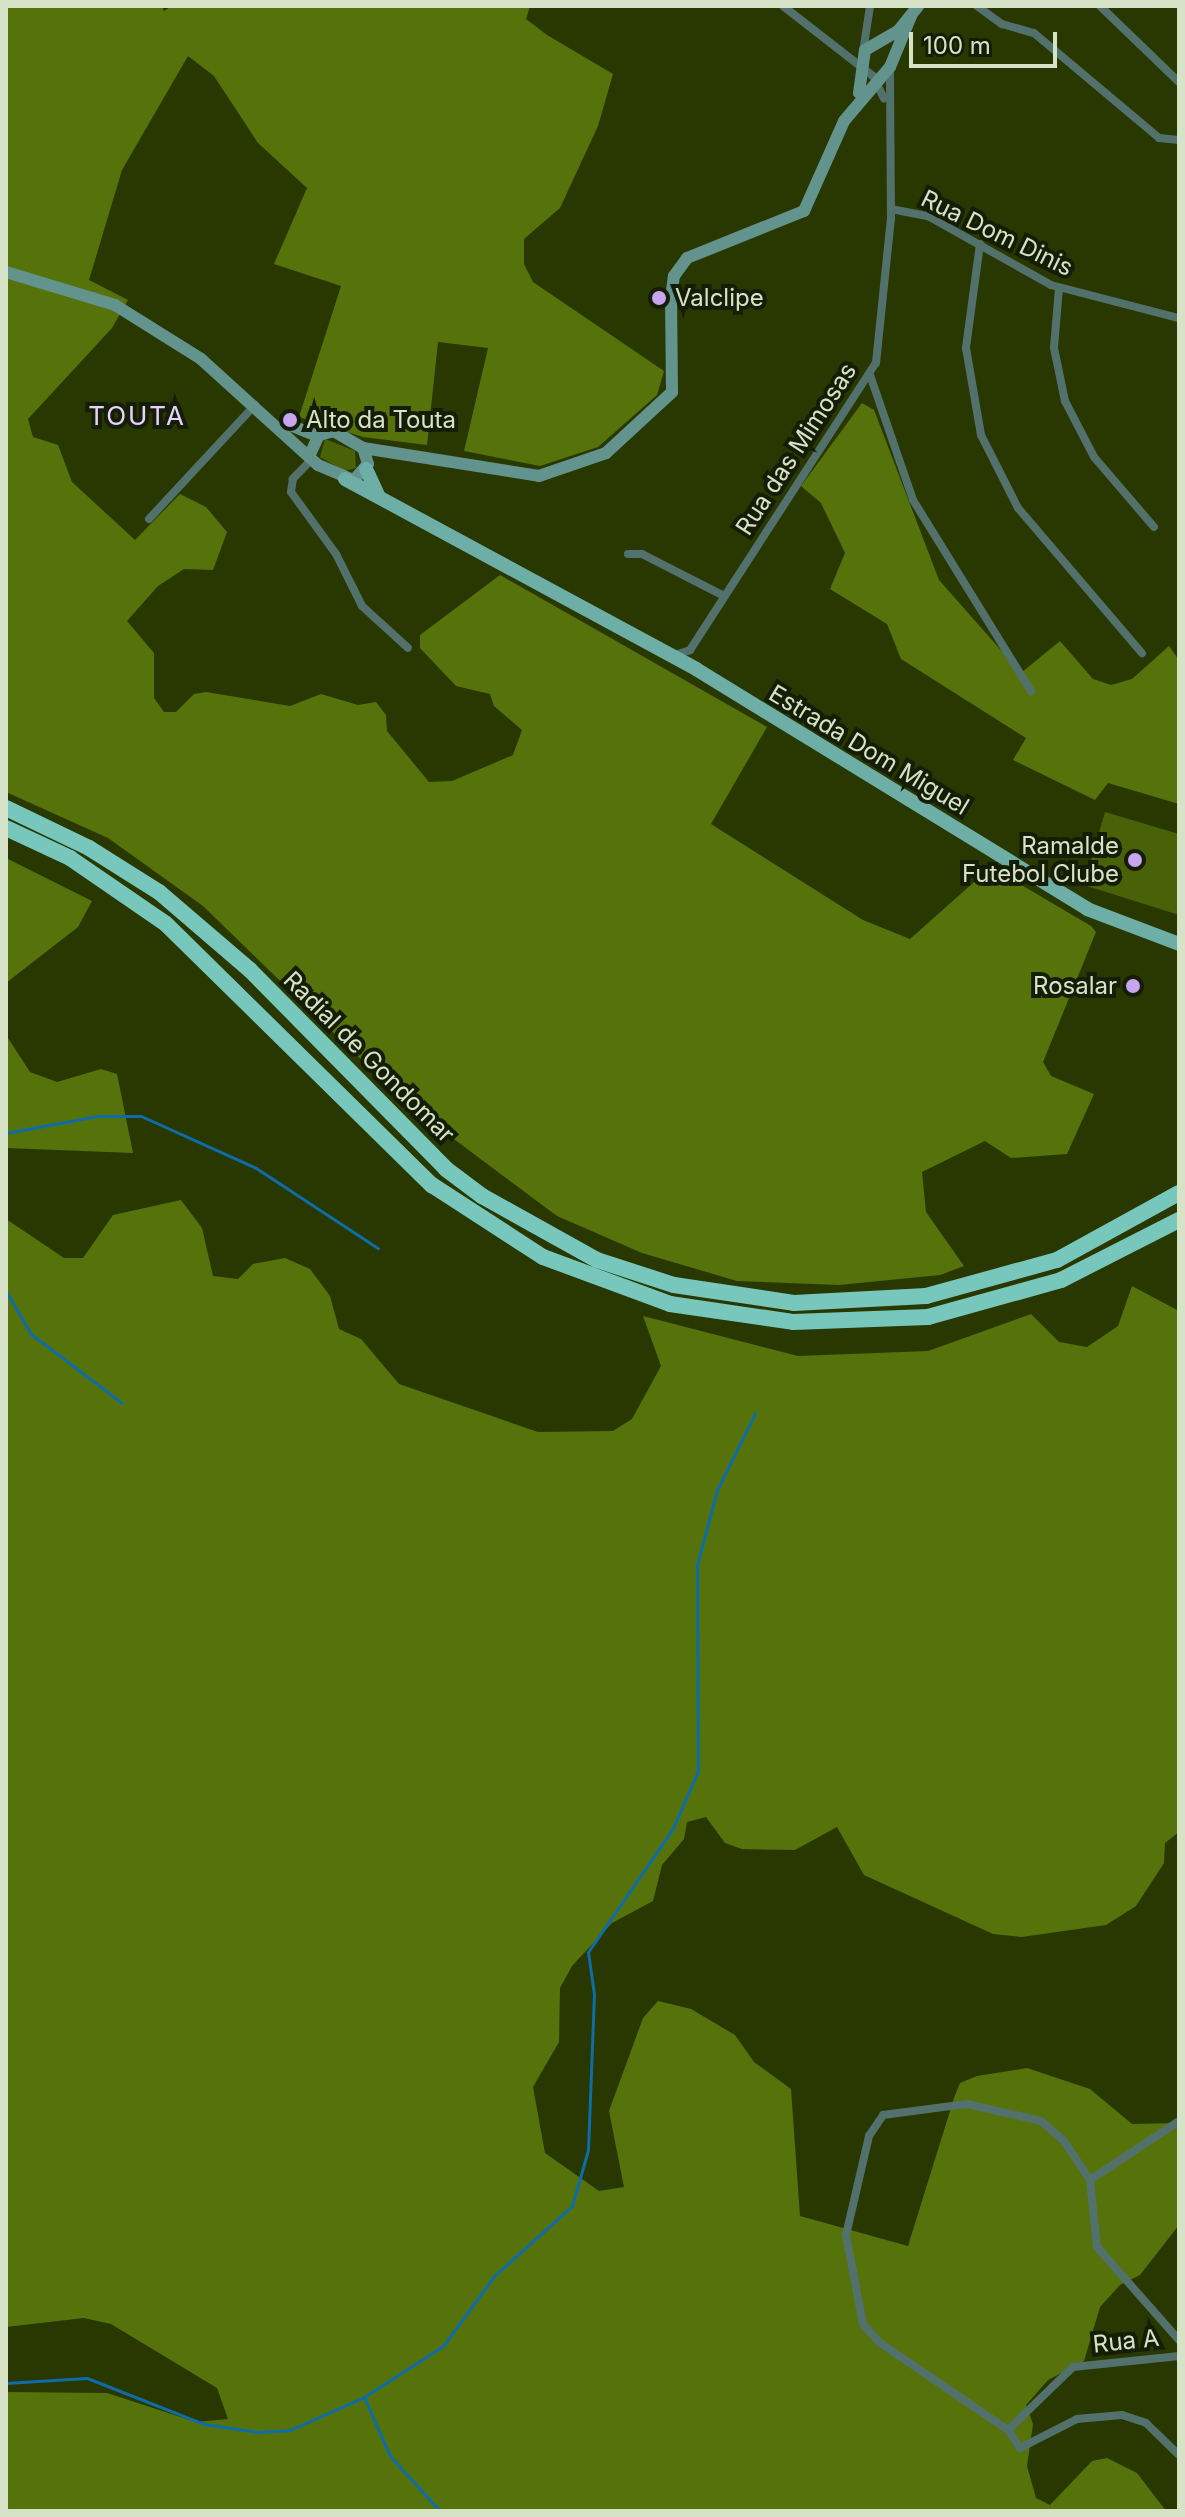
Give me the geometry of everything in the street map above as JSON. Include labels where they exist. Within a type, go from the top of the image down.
[{"type":"highway","name":"Radial de Gondomar","points":[[6,808],[89,848],[159,892],[250,970],[392,1121],[446,1169],[494,1203],[597,1260],[674,1285],[794,1303],[926,1296],[1013,1276],[1123,1228],[1179,1193]]},
{"type":"highway","name":"Radial de Gondomar","points":[[6,828],[70,858],[166,924],[432,1185],[525,1246],[590,1278],[670,1304],[793,1322],[928,1317],[1019,1295],[1134,1247],[1179,1220]]},
{"type":"main road","points":[[855,103],[864,58],[915,11]]},
{"type":"main road","points":[[891,62],[915,11]]},
{"type":"main road","points":[[864,58],[887,48],[891,62]]},
{"type":"main road","points":[[864,58],[891,62]]},
{"type":"main road","points":[[255,405],[318,436],[334,431],[363,448],[539,476],[606,453],[672,392],[671,299],[674,276],[687,258],[804,211],[855,103],[861,87],[864,58]]},
{"type":"main road","points":[[6,272],[115,305],[201,359],[311,456],[345,479],[354,480],[367,466],[413,454]]},
{"type":"main road","points":[[311,456],[318,436]]},
{"type":"main road","points":[[363,448],[379,497]]},
{"type":"main road","name":"Estrada Dom Miguel","points":[[345,479],[646,645],[693,677],[702,674]]},
{"type":"main road","name":"Estrada Dom Miguel","points":[[646,645],[702,674],[1087,909],[1179,944]]},
{"type":"street","points":[[783,6],[864,58],[870,6]]},
{"type":"street","points":[[977,6],[1002,24],[1034,33],[1159,138],[1179,140]]},
{"type":"street","points":[[1100,6],[1179,82]]},
{"type":"street","name":"Rua das Mimosas","points":[[864,58],[887,110]]},
{"type":"street","name":"Rua das Mimosas","points":[[690,650],[870,375],[891,209],[887,110],[891,62]]},
{"type":"street","points":[[855,103],[875,97],[887,110]]},
{"type":"street","name":"Rua Dom Dinis","points":[[891,209],[928,216],[1059,288],[1179,318]]},
{"type":"street","points":[[980,244],[966,348],[981,435],[1018,508],[1142,653]]},
{"type":"street","points":[[1059,288],[1054,348],[1065,401],[1094,457],[1154,527]]},
{"type":"street","points":[[870,375],[913,500],[1031,691]]},
{"type":"street","points":[[149,519],[255,405]]},
{"type":"street","points":[[311,456],[293,479],[291,492],[336,554],[362,606],[408,648]]},
{"type":"street","points":[[628,554],[642,554],[724,596]]},
{"type":"street","points":[[671,656],[690,650],[702,674]]},
{"type":"street","points":[[1179,2340],[1097,2247],[1090,2180],[1064,2141],[1041,2121],[1007,2109],[967,2104],[883,2115],[869,2136],[846,2235],[863,2324],[879,2342],[1008,2430],[1020,2448],[1077,2419],[1122,2415],[1146,2423],[1179,2455]]},
{"type":"street","points":[[1090,2180],[1179,2121]]},
{"type":"street","name":"Rua A","points":[[1008,2430],[1073,2367],[1179,2356]]},
{"type":"green space","points":[[6,6],[162,6],[164,11],[172,6],[530,6],[526,19],[613,74],[598,126],[560,208],[524,239],[524,264],[533,282],[664,371],[657,395],[598,447],[540,466],[464,451],[488,348],[438,342],[427,445],[363,437],[299,417],[341,286],[274,264],[307,188],[258,143],[214,76],[188,56],[122,170],[89,280],[128,300],[112,328],[28,419],[33,437],[58,445],[72,482],[135,540],[180,494],[206,507],[227,532],[213,570],[184,569],[158,586],[127,621],[154,653],[154,698],[164,712],[176,712],[194,694],[206,692],[290,706],[321,694],[358,705],[376,702],[386,715],[387,731],[429,782],[452,781],[513,755],[522,730],[494,706],[490,694],[456,686],[420,648],[420,635],[500,575],[767,727],[711,824],[863,920],[910,939],[991,867],[1091,926],[1096,932],[1043,1062],[1051,1076],[1094,1094],[1067,1154],[1011,1158],[985,1141],[922,1172],[926,1212],[964,1266],[940,1275],[839,1285],[737,1281],[642,1253],[557,1216],[407,1104],[203,906],[108,838],[6,792]]},
{"type":"green space","points":[[862,403],[874,410],[939,580],[1021,673],[1060,641],[1093,679],[1111,685],[1132,679],[1169,646],[1179,660],[1179,804],[1108,783],[1095,800],[1013,760],[1026,738],[901,659],[887,624],[830,589],[845,553],[821,503],[801,486]]},
{"type":"green space","points":[[325,439],[355,451],[356,468],[344,471],[320,457]]},
{"type":"green space","name":"Ramalde Futebol Clube","points":[[1105,812],[1179,834],[1179,915],[1084,885]]},
{"type":"green space","points":[[6,858],[92,901],[78,927],[6,983]]},
{"type":"green space","points":[[6,1035],[30,1072],[57,1082],[101,1069],[117,1074],[133,1153],[6,1148]]},
{"type":"green space","points":[[181,1200],[202,1228],[213,1276],[238,1279],[253,1264],[285,1258],[310,1269],[330,1296],[339,1329],[361,1339],[399,1384],[538,1432],[613,1431],[632,1419],[661,1366],[643,1316],[798,1356],[928,1351],[1031,1314],[1059,1342],[1087,1347],[1118,1326],[1132,1286],[1179,1311],[1179,1832],[1165,1843],[1164,1863],[1136,1906],[1106,1925],[1022,1937],[993,1934],[864,1875],[837,1827],[795,1850],[742,1849],[725,1843],[706,1817],[687,1822],[684,1839],[662,1865],[653,1901],[612,1923],[572,1966],[560,1988],[559,2042],[533,2087],[545,2153],[599,2191],[624,2187],[609,2111],[643,2018],[658,2001],[691,2009],[735,2035],[754,2062],[791,2089],[800,2216],[908,2246],[960,2083],[977,2076],[1027,2068],[1090,2089],[1132,2124],[1179,2123],[1179,2225],[1140,2275],[1120,2285],[1100,2307],[1084,2361],[1048,2380],[1026,2405],[1033,2424],[1027,2466],[1036,2498],[1050,2505],[1092,2461],[1107,2458],[1137,2473],[1166,2511],[6,2511],[6,2392],[107,2393],[196,2422],[228,2419],[217,2388],[111,2324],[84,2318],[6,2327],[6,1219],[64,1258],[83,1258],[113,1215]]},
{"type":"waterway","points":[[6,1133],[98,1116],[141,1116],[256,1168],[378,1248]]},
{"type":"waterway","points":[[6,1291],[31,1334],[122,1403]]},
{"type":"waterway","points":[[364,2397],[443,2346],[494,2276],[572,2206],[588,2150],[594,1994],[588,1952],[672,1830],[698,1771],[697,1565],[717,1490],[755,1413]]},
{"type":"waterway","points":[[6,2383],[87,2378],[204,2424],[257,2432],[290,2430],[364,2397],[390,2456],[440,2511]]},
{"type":"place","name":"Valclipe","points":[[659,298]]},
{"type":"place","name":"Alto da Touta","points":[[290,420]]},
{"type":"place","name":"Ramalde Futebol Clube","points":[[1135,860]]},
{"type":"place","name":"Rosalar","points":[[1133,986]]},
{"type":"district","name":"TOUTA","points":[[137,416]]}]
